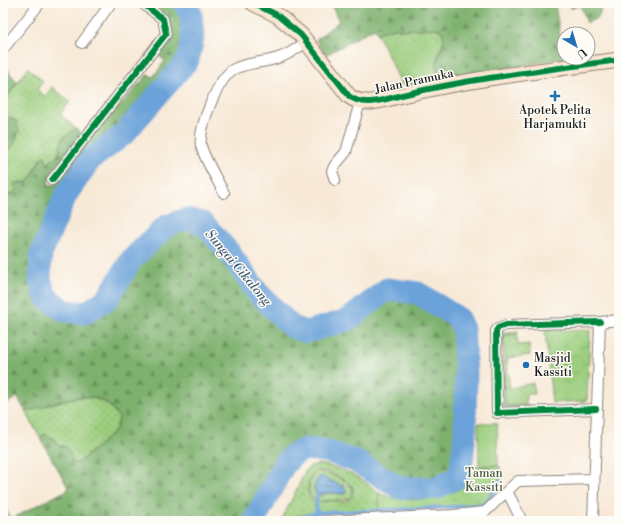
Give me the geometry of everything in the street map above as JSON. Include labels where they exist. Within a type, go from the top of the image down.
[{"type":"street","points":[[3,49],[40,3]]},
{"type":"street","points":[[82,43],[111,3]]},
{"type":"street","points":[[52,180],[166,34],[163,19],[142,3]]},
{"type":"street","name":"Jalan Pramuka","points":[[253,3],[277,15],[307,41],[349,96],[360,102],[374,101],[449,84],[619,60]]},
{"type":"street","points":[[224,193],[202,146],[201,135],[212,101],[222,81],[234,68],[246,64],[278,59],[298,48],[307,41]]},
{"type":"street","points":[[335,180],[332,171],[346,152],[360,102]]},
{"type":"street","points":[[596,409],[497,413],[496,331],[498,328],[506,325],[619,320]]},
{"type":"street","points":[[594,521],[596,409],[600,322]]},
{"type":"street","points":[[326,521],[453,518],[485,512],[518,482],[594,479]]},
{"type":"street","points":[[507,491],[520,517],[520,521]]},
{"type":"green space","points":[[158,3],[175,3],[184,17],[185,37],[181,56],[119,128],[84,155],[59,192],[34,253],[32,282],[40,302],[62,318],[87,321],[112,305],[137,264],[170,233],[187,227],[199,230],[223,257],[252,298],[288,334],[305,340],[351,327],[389,297],[415,301],[452,324],[455,330],[458,373],[457,432],[453,468],[449,472],[435,479],[418,481],[402,480],[391,475],[367,458],[357,453],[344,448],[303,441],[278,459],[245,521],[12,521],[11,519],[69,489],[40,438],[45,434],[54,439],[59,446],[65,446],[70,452],[72,462],[78,463],[115,431],[119,418],[105,402],[91,397],[72,398],[26,412],[17,397],[3,406],[3,191],[10,195],[16,191],[14,183],[25,183],[30,180],[42,157],[45,156],[47,164],[58,155],[62,139],[75,128],[81,133],[50,175],[48,185],[55,185],[100,123],[113,113],[148,74],[153,77],[165,61],[157,54],[163,48],[170,36],[169,25],[157,7]]},
{"type":"green space","points":[[330,3],[559,3],[555,5],[559,26],[556,26],[556,59],[447,79],[438,75],[437,68],[438,56],[443,40],[443,35],[440,29],[404,30],[395,28],[377,33],[374,28],[326,55],[316,40],[339,21]]},
{"type":"green space","points":[[569,3],[602,3],[599,17],[587,23],[580,5],[571,9]]},
{"type":"green space","points":[[395,28],[406,30],[440,29],[445,38],[438,54],[436,71],[447,79],[405,87],[402,85],[377,33]]},
{"type":"green space","points":[[3,64],[17,82],[3,103]]},
{"type":"green space","points":[[28,68],[43,81],[37,90],[45,96],[52,87],[70,102],[60,114],[75,128],[62,139],[59,155],[46,164],[45,156],[41,159],[30,180],[19,182],[17,191],[10,195],[3,191],[3,157],[7,155],[16,121],[3,114],[3,103]]},
{"type":"green space","points":[[3,114],[16,121],[19,131],[14,145],[3,157]]},
{"type":"green space","points":[[590,330],[587,401],[552,403],[545,331]]},
{"type":"green space","points":[[518,331],[519,333],[503,335],[502,371],[502,335],[504,332]]},
{"type":"green space","points":[[517,334],[518,345],[529,344],[530,355],[507,358],[508,371],[505,371],[504,336]]},
{"type":"green space","points":[[502,373],[504,406],[529,406],[528,407],[503,407]]},
{"type":"green space","points":[[504,373],[508,373],[510,388],[533,383],[535,394],[526,394],[526,405],[505,405]]},
{"type":"green space","points":[[84,397],[96,399],[108,405],[119,418],[115,431],[78,463],[72,462],[70,452],[49,436],[45,434],[40,438],[26,412],[64,400]]},
{"type":"green space","points":[[478,423],[497,423],[498,465],[479,466]]},
{"type":"green space","points":[[321,464],[352,474],[372,487],[379,493],[379,511],[317,512],[317,502],[328,500],[345,502],[353,496],[353,487],[346,481],[336,476],[316,470],[311,476],[308,488],[310,499],[316,502],[315,512],[291,518],[289,521],[281,521],[305,472],[310,466]]},
{"type":"green space","name":"Taman Kassiti","points":[[500,466],[500,479],[483,504],[379,511],[379,493],[400,499],[424,499],[436,497],[459,489],[468,484],[472,467]]},
{"type":"green space","points":[[317,471],[345,481],[343,486],[323,477],[315,492],[315,501],[310,494],[309,486],[311,478]]},
{"type":"green space","points":[[347,483],[352,487],[352,495],[349,499],[317,502],[319,496],[329,493],[344,494],[346,490],[344,487]]},
{"type":"green space","points":[[3,503],[12,521],[3,521]]},
{"type":"water","points":[[321,476],[344,487],[346,490],[345,494],[329,493],[316,495],[314,488],[317,479]]},
{"type":"waterway","name":"Sungai Cikalong","points":[[184,3],[191,14],[193,38],[188,60],[124,134],[90,160],[66,195],[41,254],[40,280],[46,297],[65,311],[85,313],[107,299],[131,260],[166,226],[186,219],[203,223],[229,252],[258,293],[292,327],[306,332],[348,320],[387,289],[418,293],[458,318],[463,329],[466,373],[465,433],[461,471],[456,478],[436,488],[400,488],[355,461],[326,451],[305,449],[293,455],[284,465],[254,521]]},
{"type":"waterway","points":[[494,491],[501,481]]},
{"type":"waterway","points":[[455,507],[485,504],[493,493]]},
{"type":"waterway","points":[[290,521],[316,513],[317,496]]},
{"type":"waterway","points":[[316,513],[452,507]]},
{"type":"cycle path","points":[[52,180],[166,34],[163,19],[142,3]]},
{"type":"cycle path","points":[[253,3],[277,15],[301,35],[349,96],[355,100],[361,101],[375,102],[429,89],[483,79],[619,60]]},
{"type":"cycle path","points":[[596,409],[497,413],[496,331],[498,328],[506,325],[600,322]]},
{"type":"place","name":"Apotek Pelita Harjamukti","points":[[555,96]]},
{"type":"place","name":"Masjid Kassiti","points":[[526,365]]}]
